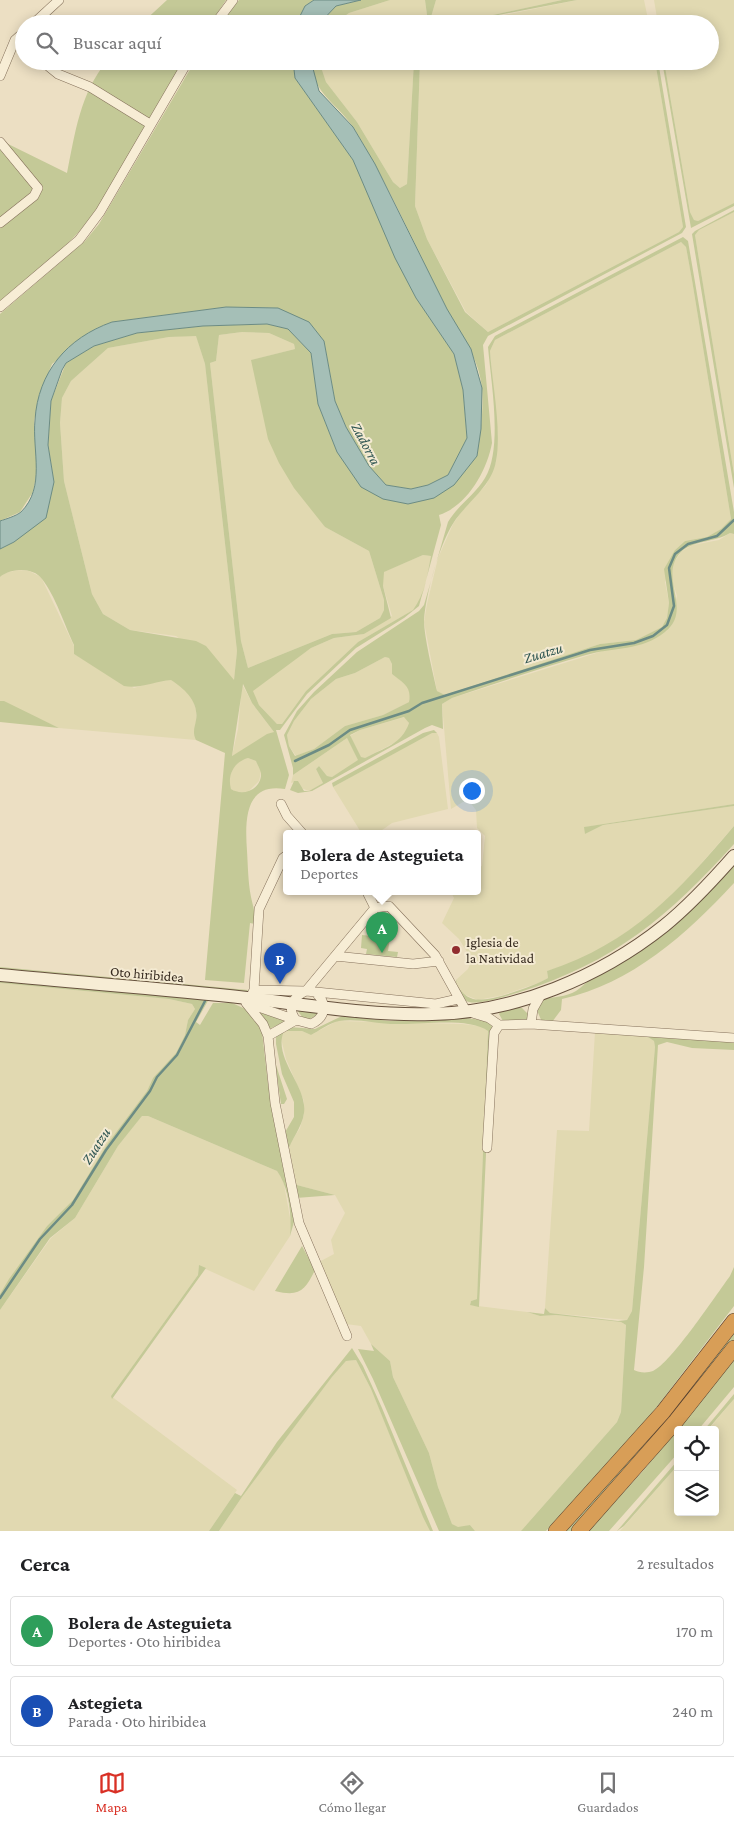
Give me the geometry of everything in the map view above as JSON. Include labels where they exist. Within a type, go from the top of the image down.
[{"type":"highway","points":[[556,1531],[657,1419],[734,1321]]},
{"type":"highway","points":[[579,1531],[676,1421],[734,1348]]},
{"type":"street","points":[[43,15],[59,0]]},
{"type":"street","points":[[222,15],[233,0]]},
{"type":"street","points":[[0,76],[15,40]]},
{"type":"street","points":[[53,70],[58,74],[90,87],[150,124]]},
{"type":"street","points":[[0,307],[78,240],[100,212],[183,70]]},
{"type":"street","points":[[0,142],[38,188],[34,196],[0,223]]},
{"type":"street","points":[[281,804],[287,816],[299,830]]},
{"type":"street","name":"Oto hiribidea","points":[[250,997],[291,1004],[387,1014],[433,1014],[466,1011],[518,1000],[542,993],[594,971],[643,941],[688,905],[734,856]]},
{"type":"street","points":[[283,858],[259,909],[257,944],[250,997],[268,1036],[275,1103],[299,1223],[347,1336]]},
{"type":"street","points":[[368,895],[375,908]]},
{"type":"street","points":[[296,1020],[291,1010],[291,1004],[297,995],[306,991],[375,908],[389,906],[439,961],[458,999],[464,1004],[466,1011],[497,1023],[734,1038]]},
{"type":"street","points":[[335,956],[413,964],[439,961]]},
{"type":"street","name":"Oto hiribidea","points":[[0,975],[233,997],[306,991],[317,994],[436,1004],[458,999]]},
{"type":"street","points":[[531,1024],[533,1009],[542,993]]},
{"type":"street","points":[[250,997],[296,1020],[310,1024],[322,1016],[324,1008],[323,1000],[317,994]]},
{"type":"street","points":[[518,1000],[533,1009]]},
{"type":"street","points":[[487,1148],[494,1033],[497,1023],[494,1006]]},
{"type":"street","points":[[268,1036],[296,1020]]},
{"type":"shaded area","points":[[390,0],[425,0],[427,15],[346,15]]},
{"type":"shaded area","points":[[436,0],[562,0],[493,15],[432,15]]},
{"type":"shaded area","points":[[577,0],[644,0],[647,15],[504,15]]},
{"type":"shaded area","points":[[654,0],[734,0],[734,203],[698,221],[694,220],[690,212],[666,70],[719,70],[719,15],[656,15]]},
{"type":"shaded area","points":[[322,70],[413,70],[407,184],[400,188],[393,182],[357,122],[326,82]]},
{"type":"shaded area","points":[[420,70],[657,70],[683,227],[679,232],[488,332],[466,312],[427,239],[415,206]]},
{"type":"shaded area","points":[[734,212],[734,474],[695,235],[699,230]]},
{"type":"shaded area","points":[[681,242],[686,247],[692,280],[731,519],[721,529],[707,537],[685,541],[675,550],[665,582],[669,603],[667,619],[662,627],[636,640],[600,644],[445,695],[437,691],[424,622],[438,558],[453,524],[466,505],[486,485],[496,462],[498,438],[490,351],[495,340]]},
{"type":"shaded area","points":[[242,332],[269,333],[294,344],[295,349],[252,360],[263,408],[325,527],[369,551],[384,600],[384,610],[380,618],[356,632],[332,634],[248,668],[241,641],[210,363],[216,361],[219,335]]},
{"type":"shaded area","points":[[196,335],[205,364],[237,651],[234,681],[176,636],[130,630],[103,614],[92,594],[64,481],[60,423],[62,398],[71,381],[108,348],[169,337]]},
{"type":"shaded area","points":[[730,533],[734,534],[734,804],[585,827],[585,834],[603,825],[734,806],[734,826],[671,898],[637,925],[601,949],[576,962],[547,971],[548,978],[541,982],[503,995],[478,1000],[463,994],[456,984],[457,979],[468,969],[472,960],[459,939],[442,923],[454,898],[452,895],[481,895],[481,866],[485,836],[477,828],[476,810],[469,801],[463,802],[451,809],[442,704],[452,698],[667,631],[677,596],[671,577],[672,565],[682,551],[693,545],[719,540]]},
{"type":"shaded area","points":[[423,555],[431,556],[424,590],[413,610],[358,642],[306,691],[282,724],[277,724],[259,705],[251,688],[311,648],[334,638],[364,634],[392,616],[383,586],[383,572]]},
{"type":"shaded area","points":[[18,570],[29,571],[41,577],[74,646],[74,654],[134,688],[160,680],[172,680],[183,687],[192,697],[196,710],[196,740],[59,728],[0,701],[0,577],[5,573]]},
{"type":"shaded area","points":[[385,657],[389,658],[392,664],[392,674],[406,684],[411,692],[409,702],[383,715],[345,726],[314,749],[296,756],[289,746],[287,735],[294,721],[311,699],[336,679],[355,673]]},
{"type":"shaded area","points":[[242,684],[252,703],[274,732],[232,756],[238,729]]},
{"type":"shaded area","points":[[405,717],[409,723],[405,735],[396,742],[365,758],[361,758],[350,736],[360,730]]},
{"type":"shaded area","points":[[432,732],[437,733],[439,737],[448,809],[392,823],[382,830],[360,830],[333,787]]},
{"type":"shaded area","points":[[347,738],[359,760],[355,764],[332,777],[327,776],[319,766],[316,769],[323,783],[309,791],[301,788],[298,781],[291,783],[293,775]]},
{"type":"shaded area","points":[[248,758],[256,761],[261,772],[259,781],[248,792],[237,793],[231,789],[228,781],[233,768],[241,760]]},
{"type":"shaded area","points":[[0,983],[169,999],[192,1004],[195,1009],[188,1020],[185,1035],[176,1053],[153,1078],[147,1091],[108,1143],[73,1200],[47,1226],[0,1294]]},
{"type":"shaded area","points":[[337,1021],[462,1024],[481,1026],[488,1031],[477,1299],[471,1301],[470,1305],[527,1312],[540,1316],[556,1315],[621,1322],[626,1325],[621,1412],[617,1422],[521,1531],[475,1531],[470,1525],[458,1528],[452,1524],[438,1487],[429,1453],[393,1377],[390,1361],[371,1344],[361,1326],[346,1324],[319,1262],[334,1254],[331,1240],[345,1213],[335,1195],[293,1184],[287,1153],[300,1128],[304,1114],[304,1101],[286,1059],[281,1038],[284,1031],[302,1031],[311,1035]]},
{"type":"shaded area","points":[[595,1032],[645,1035],[654,1041],[655,1047],[632,1311],[627,1320],[550,1313],[545,1308],[557,1130],[589,1131]]},
{"type":"shaded area","points":[[142,1116],[148,1116],[277,1171],[283,1179],[291,1223],[290,1236],[254,1291],[199,1266],[198,1275],[111,1396],[237,1490],[209,1531],[0,1531],[0,1310],[51,1238],[75,1218],[118,1146]]},
{"type":"shaded area","points":[[356,1360],[371,1389],[430,1531],[219,1531],[242,1497],[332,1377],[346,1361]]},
{"type":"shaded area","points":[[734,1399],[734,1531],[620,1531],[674,1470],[674,1516],[719,1516],[719,1426],[711,1426]]},
{"type":"green space","points":[[167,0],[226,0],[216,15],[151,15]]},
{"type":"green space","points":[[239,0],[314,0],[305,6],[300,15],[227,15]]},
{"type":"green space","points":[[361,0],[390,0],[346,15],[328,15],[336,6]]},
{"type":"green space","points":[[425,0],[436,0],[432,15],[427,15]]},
{"type":"green space","points":[[562,0],[577,0],[499,15],[493,15]]},
{"type":"green space","points":[[100,70],[178,70],[125,163],[87,222],[68,244],[0,302],[0,140],[67,173],[80,114],[90,87]]},
{"type":"green space","points":[[190,70],[294,70],[295,78],[353,160],[416,298],[454,354],[463,390],[467,438],[448,475],[428,485],[411,489],[386,485],[368,466],[346,427],[335,401],[324,341],[278,308],[226,307],[112,322],[97,328],[52,364],[40,394],[34,421],[37,471],[33,492],[20,512],[0,521],[0,314],[85,241],[99,224]]},
{"type":"green space","points":[[313,70],[322,70],[326,82],[357,122],[393,182],[400,188],[407,184],[413,70],[420,70],[415,206],[427,239],[465,312],[488,332],[679,232],[683,227],[657,70],[660,70],[686,227],[682,233],[488,336],[483,345],[492,443],[486,465],[467,496],[458,504],[439,515],[441,525],[426,582],[431,556],[423,555],[384,572],[383,586],[391,618],[364,634],[334,638],[311,648],[253,691],[259,705],[277,724],[282,724],[306,691],[358,642],[413,610],[425,586],[419,606],[404,618],[356,648],[307,694],[280,730],[276,730],[289,775],[285,789],[272,788],[261,792],[254,798],[247,817],[246,840],[255,924],[250,923],[244,983],[205,980],[225,753],[196,740],[194,732],[196,713],[193,702],[186,692],[171,680],[142,686],[124,686],[74,654],[74,645],[47,586],[38,575],[28,571],[10,572],[0,577],[0,549],[14,542],[54,482],[48,445],[51,401],[66,363],[94,346],[137,333],[203,326],[267,324],[288,329],[311,353],[318,404],[337,452],[408,504],[477,456],[482,388],[473,355],[445,306],[402,217],[355,130],[321,91]],"holes":[[[242,332],[269,333],[294,344],[295,349],[251,360],[268,439],[279,463],[294,488],[325,527],[369,551],[384,600],[384,610],[380,618],[356,632],[332,634],[248,668],[241,641],[210,363],[216,361],[219,335]],[[196,336],[205,364],[237,651],[234,680],[206,646],[196,641],[130,630],[103,614],[92,594],[64,481],[60,423],[62,398],[71,381],[108,348],[169,337]],[[243,684],[252,703],[274,732],[267,734],[232,756]],[[248,758],[256,761],[261,773],[255,787],[246,792],[231,789],[230,784],[231,774],[235,766]]]},
{"type":"green space","points":[[664,70],[666,70],[690,212],[694,220],[698,221],[734,203],[734,206],[691,228]]},
{"type":"green space","points":[[734,210],[734,212],[699,230],[695,235],[734,474],[734,488],[692,234],[695,231]]},
{"type":"green space","points":[[683,237],[688,241],[734,512],[734,534],[730,533],[685,548],[681,552],[672,572],[676,613],[673,623],[656,638],[637,646],[596,652],[452,698],[442,704],[443,729],[432,725],[425,728],[312,791],[298,793],[290,790],[294,781],[298,781],[304,791],[309,791],[323,783],[316,769],[319,766],[327,776],[332,777],[358,760],[347,738],[293,775],[293,768],[284,735],[297,711],[314,692],[357,652],[419,611],[424,605],[434,572],[425,609],[424,627],[437,691],[445,695],[600,644],[636,640],[662,627],[667,618],[669,603],[664,569],[675,550],[685,541],[707,537],[721,529],[731,519],[692,280],[686,247],[681,242],[495,340],[490,351],[498,436],[498,449],[494,470],[480,492],[456,519],[435,566],[448,522],[481,484],[490,465],[495,433],[488,347],[495,336]],"holes":[[[385,657],[389,658],[392,664],[392,674],[408,688],[409,702],[383,715],[345,726],[314,749],[295,756],[289,746],[287,735],[294,721],[311,699],[336,679],[355,673]],[[404,717],[409,723],[397,741],[365,758],[361,757],[350,735],[360,730]]]},
{"type":"green space","points":[[0,701],[4,701],[59,728],[0,722]]},
{"type":"green space","points":[[434,730],[437,733],[432,733],[333,787],[332,783],[423,733]]},
{"type":"green space","points":[[734,804],[734,806],[603,825],[585,834],[584,827]]},
{"type":"green space","points":[[734,826],[734,844],[710,870],[663,915],[612,951],[554,980],[508,996],[476,1003],[465,1000],[462,996],[455,983],[457,979],[456,984],[470,998],[489,999],[522,989],[548,978],[547,971],[604,946],[629,930],[673,894]]},
{"type":"green space","points":[[734,865],[734,883],[697,921],[677,938],[634,969],[611,982],[587,992],[562,999],[561,1010],[552,1022],[542,1022],[536,1008],[542,999],[572,993],[591,979],[634,954],[685,914]]},
{"type":"green space","points":[[362,935],[390,938],[388,951],[398,952],[397,957],[366,954],[367,949],[361,948]]},
{"type":"green space","points":[[0,967],[248,990],[245,993],[0,971]]},
{"type":"green space","points":[[0,979],[209,999],[196,1022],[200,1025],[213,1003],[232,1003],[250,1011],[262,1032],[268,1084],[294,1222],[290,1236],[289,1202],[277,1171],[148,1116],[142,1116],[118,1146],[75,1218],[50,1238],[0,1310],[0,1294],[9,1279],[47,1226],[73,1200],[108,1143],[147,1091],[153,1078],[176,1053],[185,1035],[188,1020],[195,1009],[192,1004],[169,999],[0,983]]},
{"type":"green space","points":[[518,1007],[522,1008],[529,1015],[527,1021],[503,1021],[499,1014],[501,1011]]},
{"type":"green space","points":[[258,1010],[289,1020],[269,1029]]},
{"type":"green space","points":[[297,1010],[320,1013],[308,1020],[303,1018]]},
{"type":"green space","points":[[342,1016],[390,1021],[466,1018],[490,1021],[492,1023],[479,1307],[470,1305],[471,1301],[477,1299],[488,1031],[469,1024],[457,1023],[396,1024],[346,1020],[328,1025],[311,1035],[302,1031],[284,1031],[282,1041],[286,1062],[304,1103],[303,1118],[287,1153],[284,1134],[294,1117],[294,1102],[282,1074],[276,1034],[289,1027],[315,1029]]},
{"type":"green space","points":[[645,1035],[734,1041],[734,1050],[692,1048],[667,1042],[658,1045],[644,1267],[634,1370],[638,1372],[653,1371],[671,1355],[730,1276],[734,1267],[734,1306],[639,1430],[546,1531],[521,1531],[617,1422],[621,1412],[626,1325],[621,1322],[556,1315],[540,1316],[527,1312],[544,1314],[545,1308],[550,1313],[618,1321],[627,1320],[632,1311],[655,1047],[654,1041]]},
{"type":"green space","points":[[275,1062],[287,1099],[284,1104],[281,1104]]},
{"type":"green space","points":[[293,1184],[335,1195],[296,1198]]},
{"type":"green space","points":[[302,1246],[315,1270],[308,1283],[296,1293],[275,1291]]},
{"type":"green space","points":[[199,1265],[206,1268],[112,1399],[111,1396],[198,1275]]},
{"type":"green space","points":[[734,1331],[734,1340],[728,1348],[591,1509],[571,1531],[564,1531]]},
{"type":"green space","points":[[371,1344],[390,1361],[393,1377],[429,1453],[438,1487],[452,1524],[458,1527],[470,1525],[475,1531],[439,1531],[373,1379],[358,1349],[374,1351]]},
{"type":"green space","points":[[352,1348],[363,1366],[382,1408],[433,1531],[430,1531],[423,1517],[371,1389],[356,1360],[346,1361],[332,1377],[242,1497],[219,1531],[209,1531],[235,1493],[241,1496],[277,1442]]},
{"type":"green space","points":[[734,1360],[734,1387],[701,1426],[680,1426]]},
{"type":"green space","points":[[734,1394],[734,1399],[711,1426],[707,1426]]},
{"type":"green space","points":[[674,1433],[674,1458],[609,1531],[588,1531],[643,1471]]},
{"type":"green space","points":[[674,1465],[674,1470],[624,1526],[617,1531]]},
{"type":"water","points":[[314,0],[361,0],[336,6],[328,15],[300,15],[305,6]]},
{"type":"water","points":[[294,70],[313,70],[319,91],[353,127],[375,164],[447,309],[471,349],[482,388],[481,429],[477,456],[454,485],[434,498],[408,504],[383,499],[361,487],[337,452],[318,404],[311,353],[288,329],[267,324],[203,326],[137,333],[94,346],[66,363],[51,401],[48,445],[54,482],[46,518],[14,542],[0,549],[0,521],[21,512],[29,502],[33,491],[36,480],[35,420],[37,403],[49,372],[58,359],[81,337],[112,322],[226,307],[278,308],[309,322],[324,341],[335,401],[346,427],[369,466],[386,485],[411,489],[428,485],[448,475],[467,438],[463,390],[454,354],[416,298],[395,258],[353,160],[295,78]]},
{"type":"waterway","name":"Zuatzu","points":[[295,761],[329,745],[350,730],[409,711],[422,703],[590,650],[634,643],[653,636],[667,625],[674,606],[669,568],[675,554],[688,544],[717,536],[734,520]]},
{"type":"waterway","name":"Zuatzu","points":[[0,1298],[40,1239],[72,1205],[106,1150],[150,1091],[157,1077],[177,1055],[205,1001]]},
{"type":"place","name":"Iglesia de la Natividad","points":[[456,950]]},
{"type":"place","name":"Bolera de Asteguieta","points":[[382,953]]},
{"type":"place","name":"Astegieta","points":[[280,984]]},
{"type":"water label","name":"Zadorra","points":[[366,444]]}]
